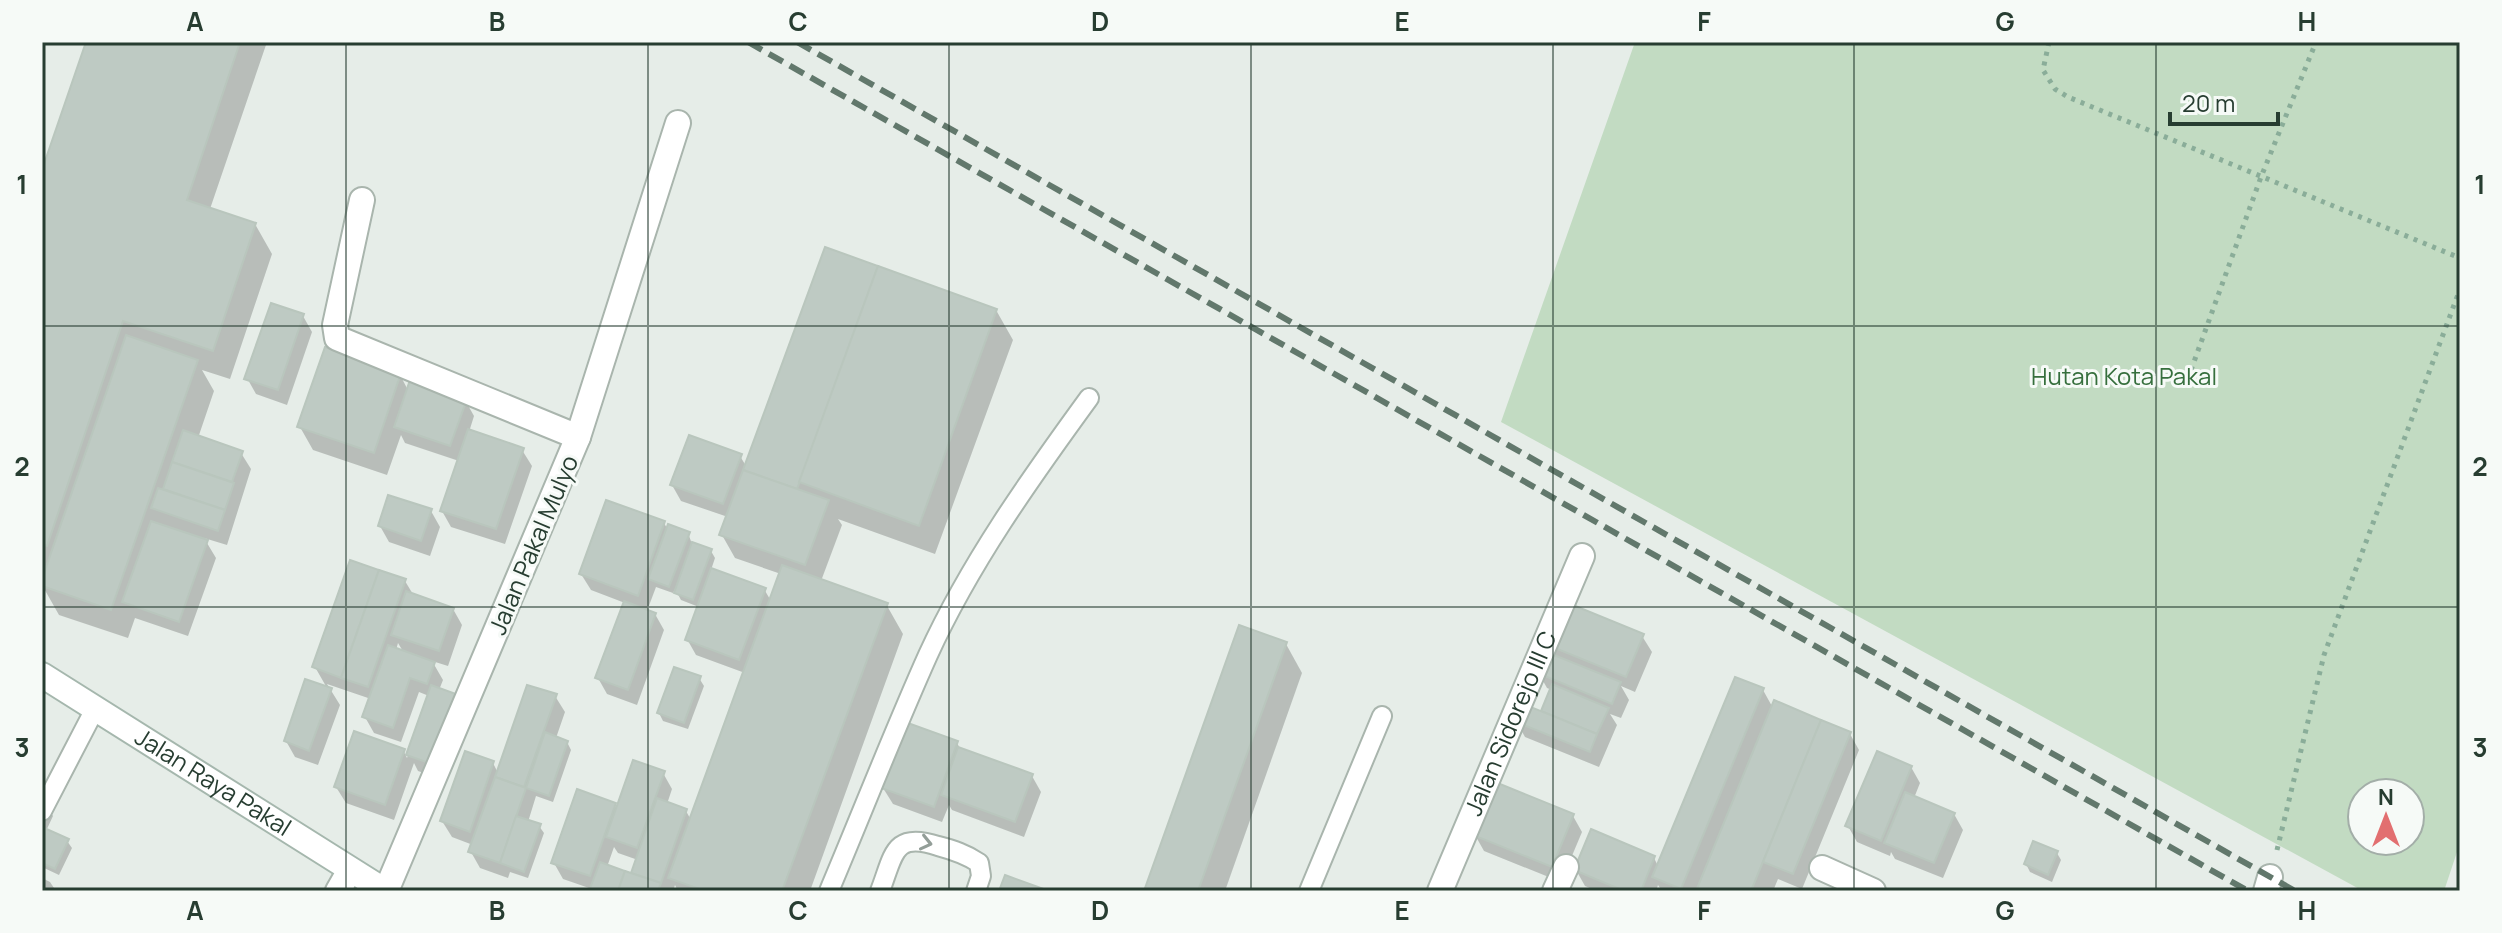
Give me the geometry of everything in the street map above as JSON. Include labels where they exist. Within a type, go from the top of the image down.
[{"type":"street","points":[[578,437],[678,123]]},
{"type":"street","name":"Jalan Pakal Mulyo","points":[[362,200],[335,325],[337,338],[578,437],[386,891]]},
{"type":"street","name":"Jalan Sidorejo III C","points":[[1440,891],[1582,556]]},
{"type":"street","name":"Jalan Raya Pakal","points":[[42,675],[96,707],[344,881],[386,891]]},
{"type":"street","points":[[1555,891],[1566,867]]},
{"type":"street","points":[[1822,868],[1873,891]]},
{"type":"lane","points":[[829,891],[929,653],[991,540],[1035,471],[1089,398]]},
{"type":"lane","points":[[42,811],[96,707]]},
{"type":"lane","points":[[1309,891],[1382,716]]},
{"type":"lane","points":[[880,891],[895,852],[905,842],[917,839],[968,855],[979,863],[981,876],[976,891]]},
{"type":"path","points":[[2049,42],[2043,70],[2055,89],[2068,97],[2460,258]]},
{"type":"path","points":[[2191,370],[2261,177],[2316,42]]},
{"type":"path","points":[[2268,884],[2324,655],[2460,289]]},
{"type":"green space","name":"Hutan Kota Pakal","points":[[1635,42],[2460,42],[2460,843],[2444,891],[2363,891],[1501,422]]},
{"type":"building","points":[[86,42],[240,42],[187,200],[256,223],[213,351],[123,321],[47,546],[42,544],[42,170]]},
{"type":"building","points":[[825,247],[878,266],[797,489],[743,470]]},
{"type":"building","points":[[878,266],[997,309],[919,526],[799,482]]},
{"type":"building","points":[[271,303],[304,314],[278,390],[244,379]]},
{"type":"building","points":[[126,335],[198,360],[111,610],[42,586],[42,579]]},
{"type":"building","points":[[325,347],[401,373],[374,453],[297,427]]},
{"type":"building","points":[[410,380],[467,399],[450,446],[394,427]]},
{"type":"building","points":[[468,429],[524,448],[496,529],[440,511]]},
{"type":"building","points":[[183,430],[243,451],[232,482],[172,462]]},
{"type":"building","points":[[689,435],[742,454],[723,504],[670,485]]},
{"type":"building","points":[[172,462],[234,483],[225,510],[163,489]]},
{"type":"building","points":[[743,470],[829,500],[805,565],[719,535]]},
{"type":"building","points":[[158,488],[225,510],[218,531],[151,508]]},
{"type":"building","points":[[388,495],[432,509],[421,541],[378,526]]},
{"type":"building","points":[[606,500],[665,521],[638,596],[579,574]]},
{"type":"building","points":[[151,521],[208,540],[179,622],[122,602]]},
{"type":"building","points":[[668,524],[690,532],[669,587],[648,579]]},
{"type":"building","points":[[692,542],[712,549],[693,600],[674,593]]},
{"type":"building","points":[[350,560],[379,570],[341,678],[312,667]]},
{"type":"building","points":[[782,565],[888,603],[782,891],[705,891],[668,878]]},
{"type":"building","points":[[711,568],[766,588],[739,660],[685,640]]},
{"type":"building","points":[[379,570],[406,579],[368,687],[341,678]]},
{"type":"building","points":[[406,591],[454,608],[439,651],[391,635]]},
{"type":"building","points":[[624,601],[656,613],[628,690],[595,678]]},
{"type":"building","points":[[1563,601],[1644,634],[1626,677],[1545,644]]},
{"type":"building","points":[[1239,625],[1287,642],[1198,891],[1144,891]]},
{"type":"building","points":[[388,645],[435,662],[427,684],[410,678],[393,728],[362,717]]},
{"type":"building","points":[[1544,651],[1621,682],[1612,704],[1535,672]]},
{"type":"building","points":[[674,667],[701,676],[684,723],[657,713]]},
{"type":"building","points":[[1735,677],[1764,688],[1681,889],[1652,877]]},
{"type":"building","points":[[305,679],[332,688],[309,751],[284,741]]},
{"type":"building","points":[[1552,684],[1609,708],[1597,734],[1541,711]]},
{"type":"building","points":[[431,685],[456,694],[432,764],[406,755]]},
{"type":"building","points":[[527,685],[557,694],[524,787],[495,777]]},
{"type":"building","points":[[1774,700],[1821,720],[1751,891],[1696,891]]},
{"type":"building","points":[[1521,703],[1597,734],[1590,752],[1514,721]]},
{"type":"building","points":[[1821,720],[1851,732],[1793,874],[1763,862]]},
{"type":"building","points":[[905,722],[958,741],[934,807],[881,788]]},
{"type":"building","points":[[354,731],[405,749],[385,805],[334,787]]},
{"type":"building","points":[[545,732],[568,741],[549,796],[526,788]]},
{"type":"building","points":[[958,747],[1033,774],[1015,822],[941,795]]},
{"type":"building","points":[[465,751],[494,761],[470,832],[440,821]]},
{"type":"building","points":[[1877,751],[1912,766],[1881,841],[1845,826]]},
{"type":"building","points":[[633,760],[665,771],[637,848],[606,837]]},
{"type":"building","points":[[495,777],[526,788],[500,863],[468,852]]},
{"type":"building","points":[[1495,782],[1574,814],[1552,867],[1473,835]]},
{"type":"building","points":[[577,789],[616,803],[590,876],[551,863]]},
{"type":"building","points":[[1905,792],[1955,813],[1934,863],[1884,843]]},
{"type":"building","points":[[657,798],[687,809],[661,883],[631,873]]},
{"type":"building","points":[[516,816],[541,824],[524,872],[500,863]]},
{"type":"building","points":[[42,827],[69,839],[55,869],[42,863]]},
{"type":"building","points":[[1591,829],[1655,856],[1641,891],[1624,891],[1574,870]]},
{"type":"building","points":[[2033,841],[2058,851],[2048,875],[2024,864]]},
{"type":"building","points":[[600,862],[625,871],[618,891],[589,891]]},
{"type":"building","points":[[625,871],[661,883],[658,891],[618,891]]},
{"type":"building","points":[[1005,875],[1049,891],[999,891]]},
{"type":"railway","points":[[748,42],[2248,891]]},
{"type":"railway","points":[[797,42],[2295,891]]}]
